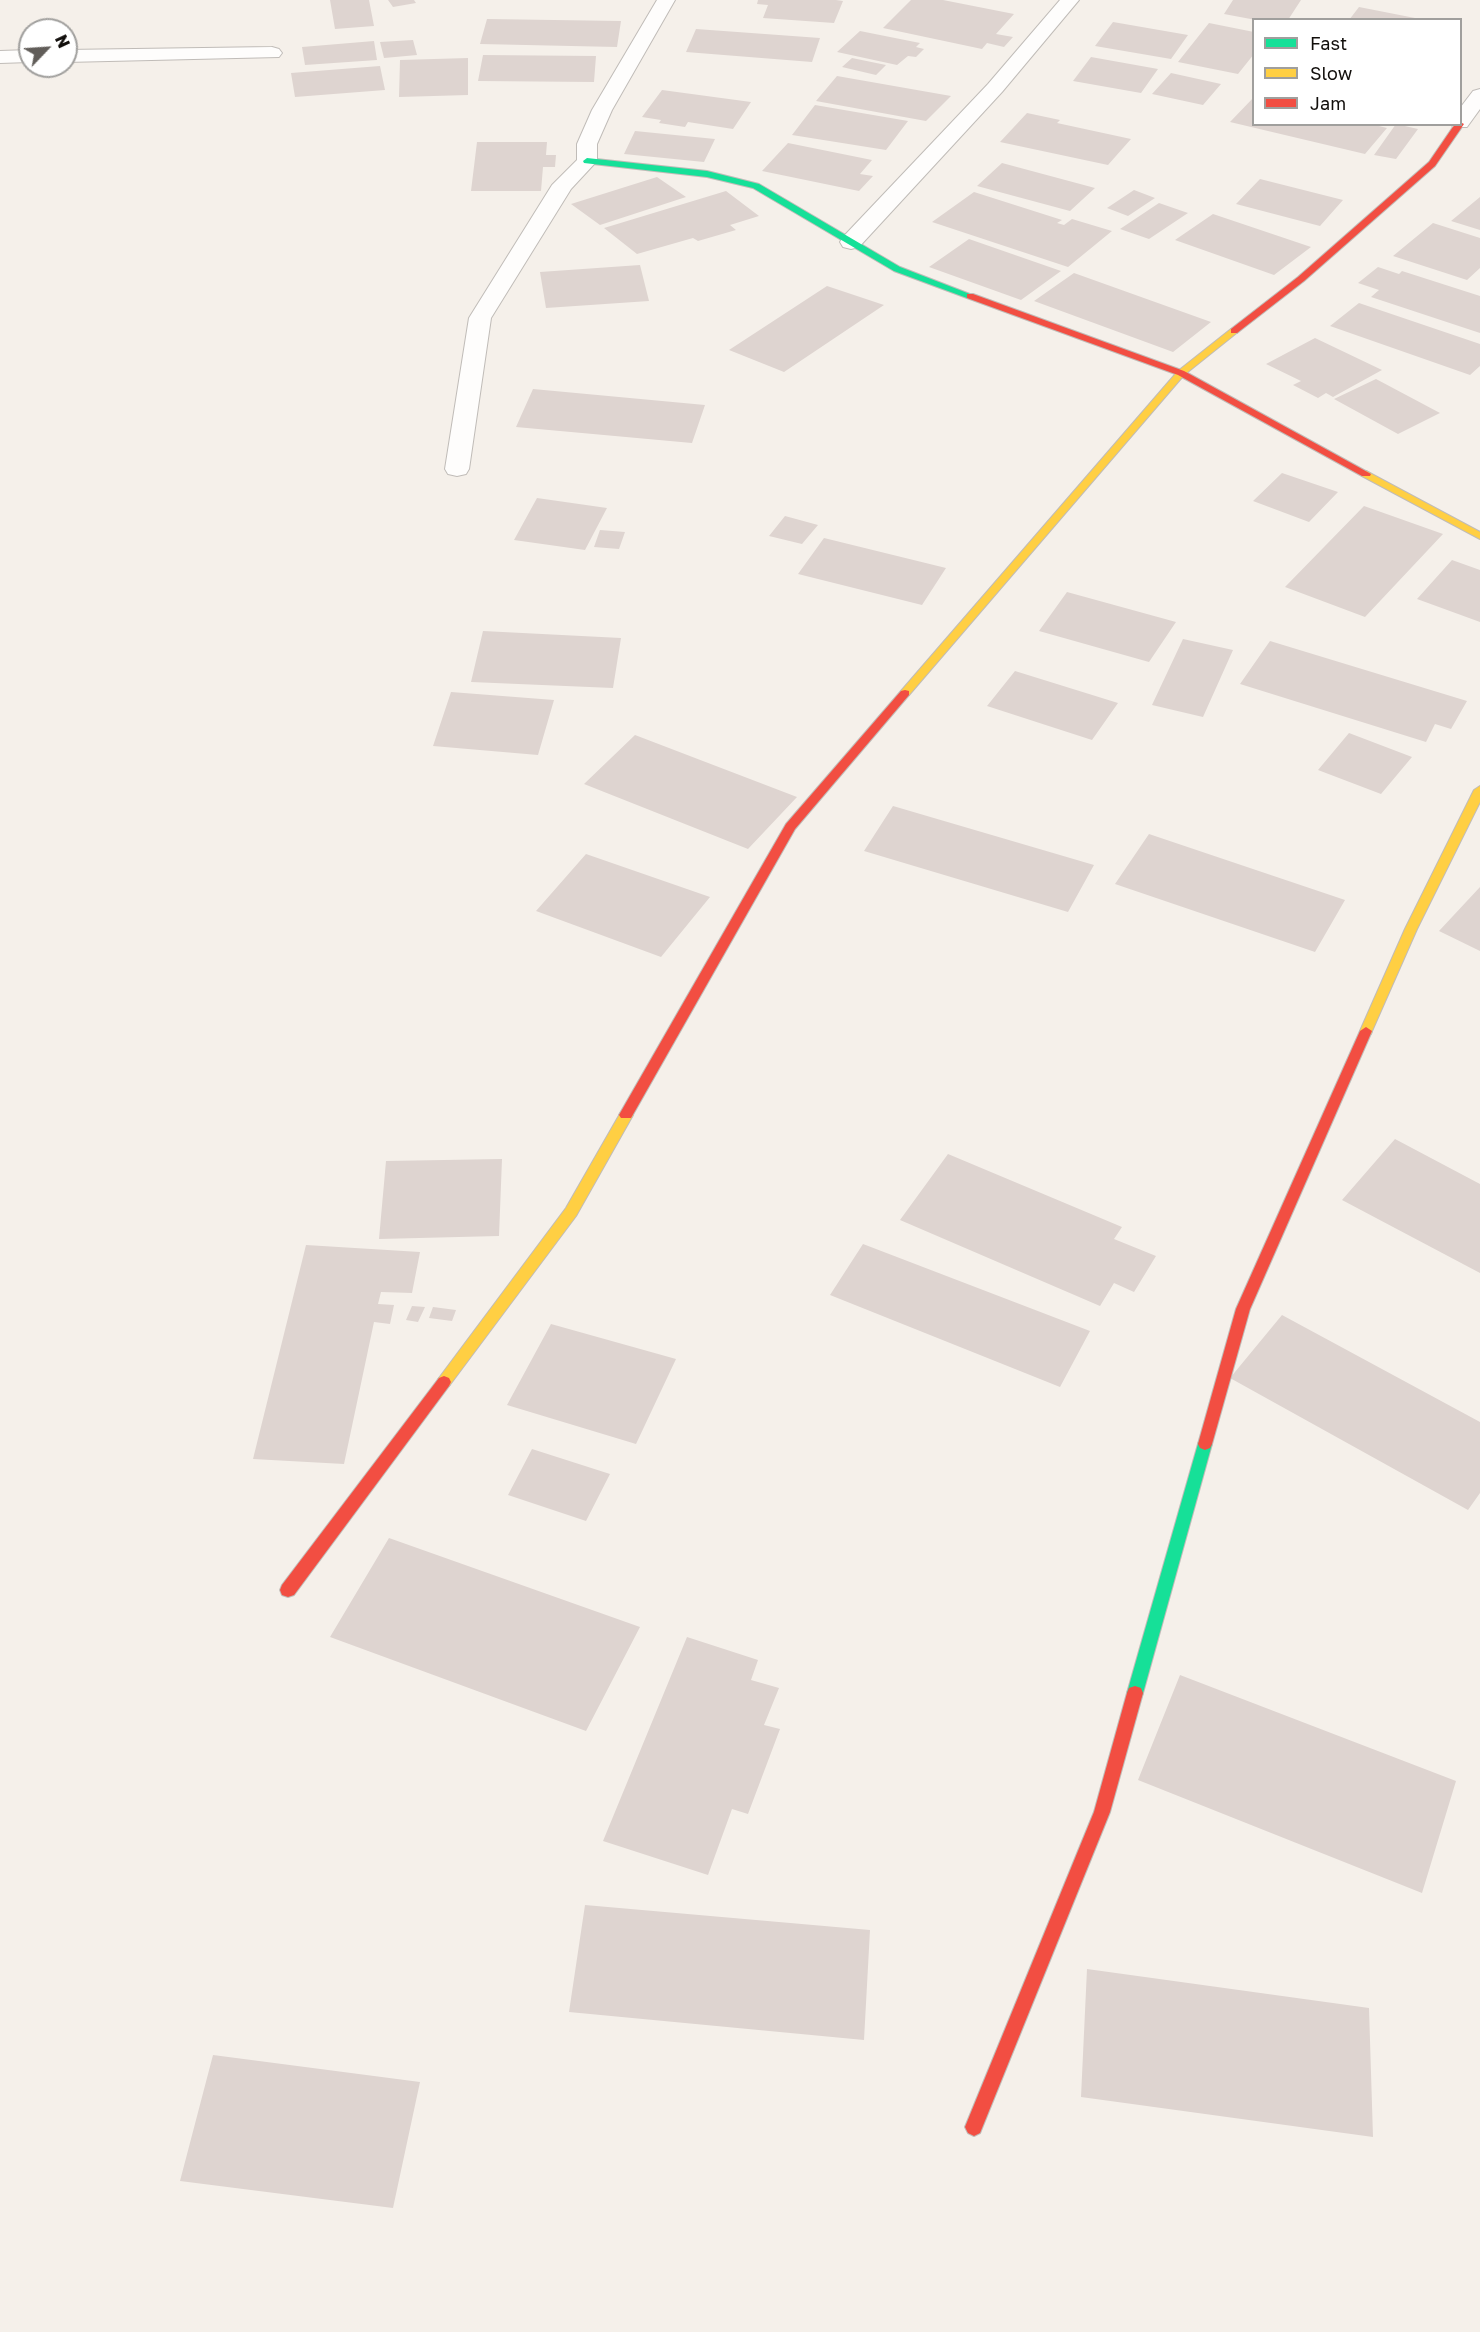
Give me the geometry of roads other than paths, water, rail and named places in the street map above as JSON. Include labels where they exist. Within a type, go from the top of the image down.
[{"type":"street","points":[[457,469],[480,318],[563,185],[586,161],[587,144],[602,110],[666,0]]},
{"type":"street","points":[[851,242],[995,88],[1071,0]]},
{"type":"street","points":[[78,56],[272,53]]},
{"type":"street","points":[[0,57],[18,56]]},
{"type":"street","points":[[1462,121],[1480,95]]},
{"type":"street","points":[[288,1590],[571,1212],[790,827],[1181,373],[1301,279],[1432,164],[1459,126]]},
{"type":"street","points":[[586,161],[707,174],[756,186],[897,269],[1181,373],[1480,536]]},
{"type":"street","points":[[974,2127],[1102,1812],[1243,1309],[1411,929],[1480,790]]}]
